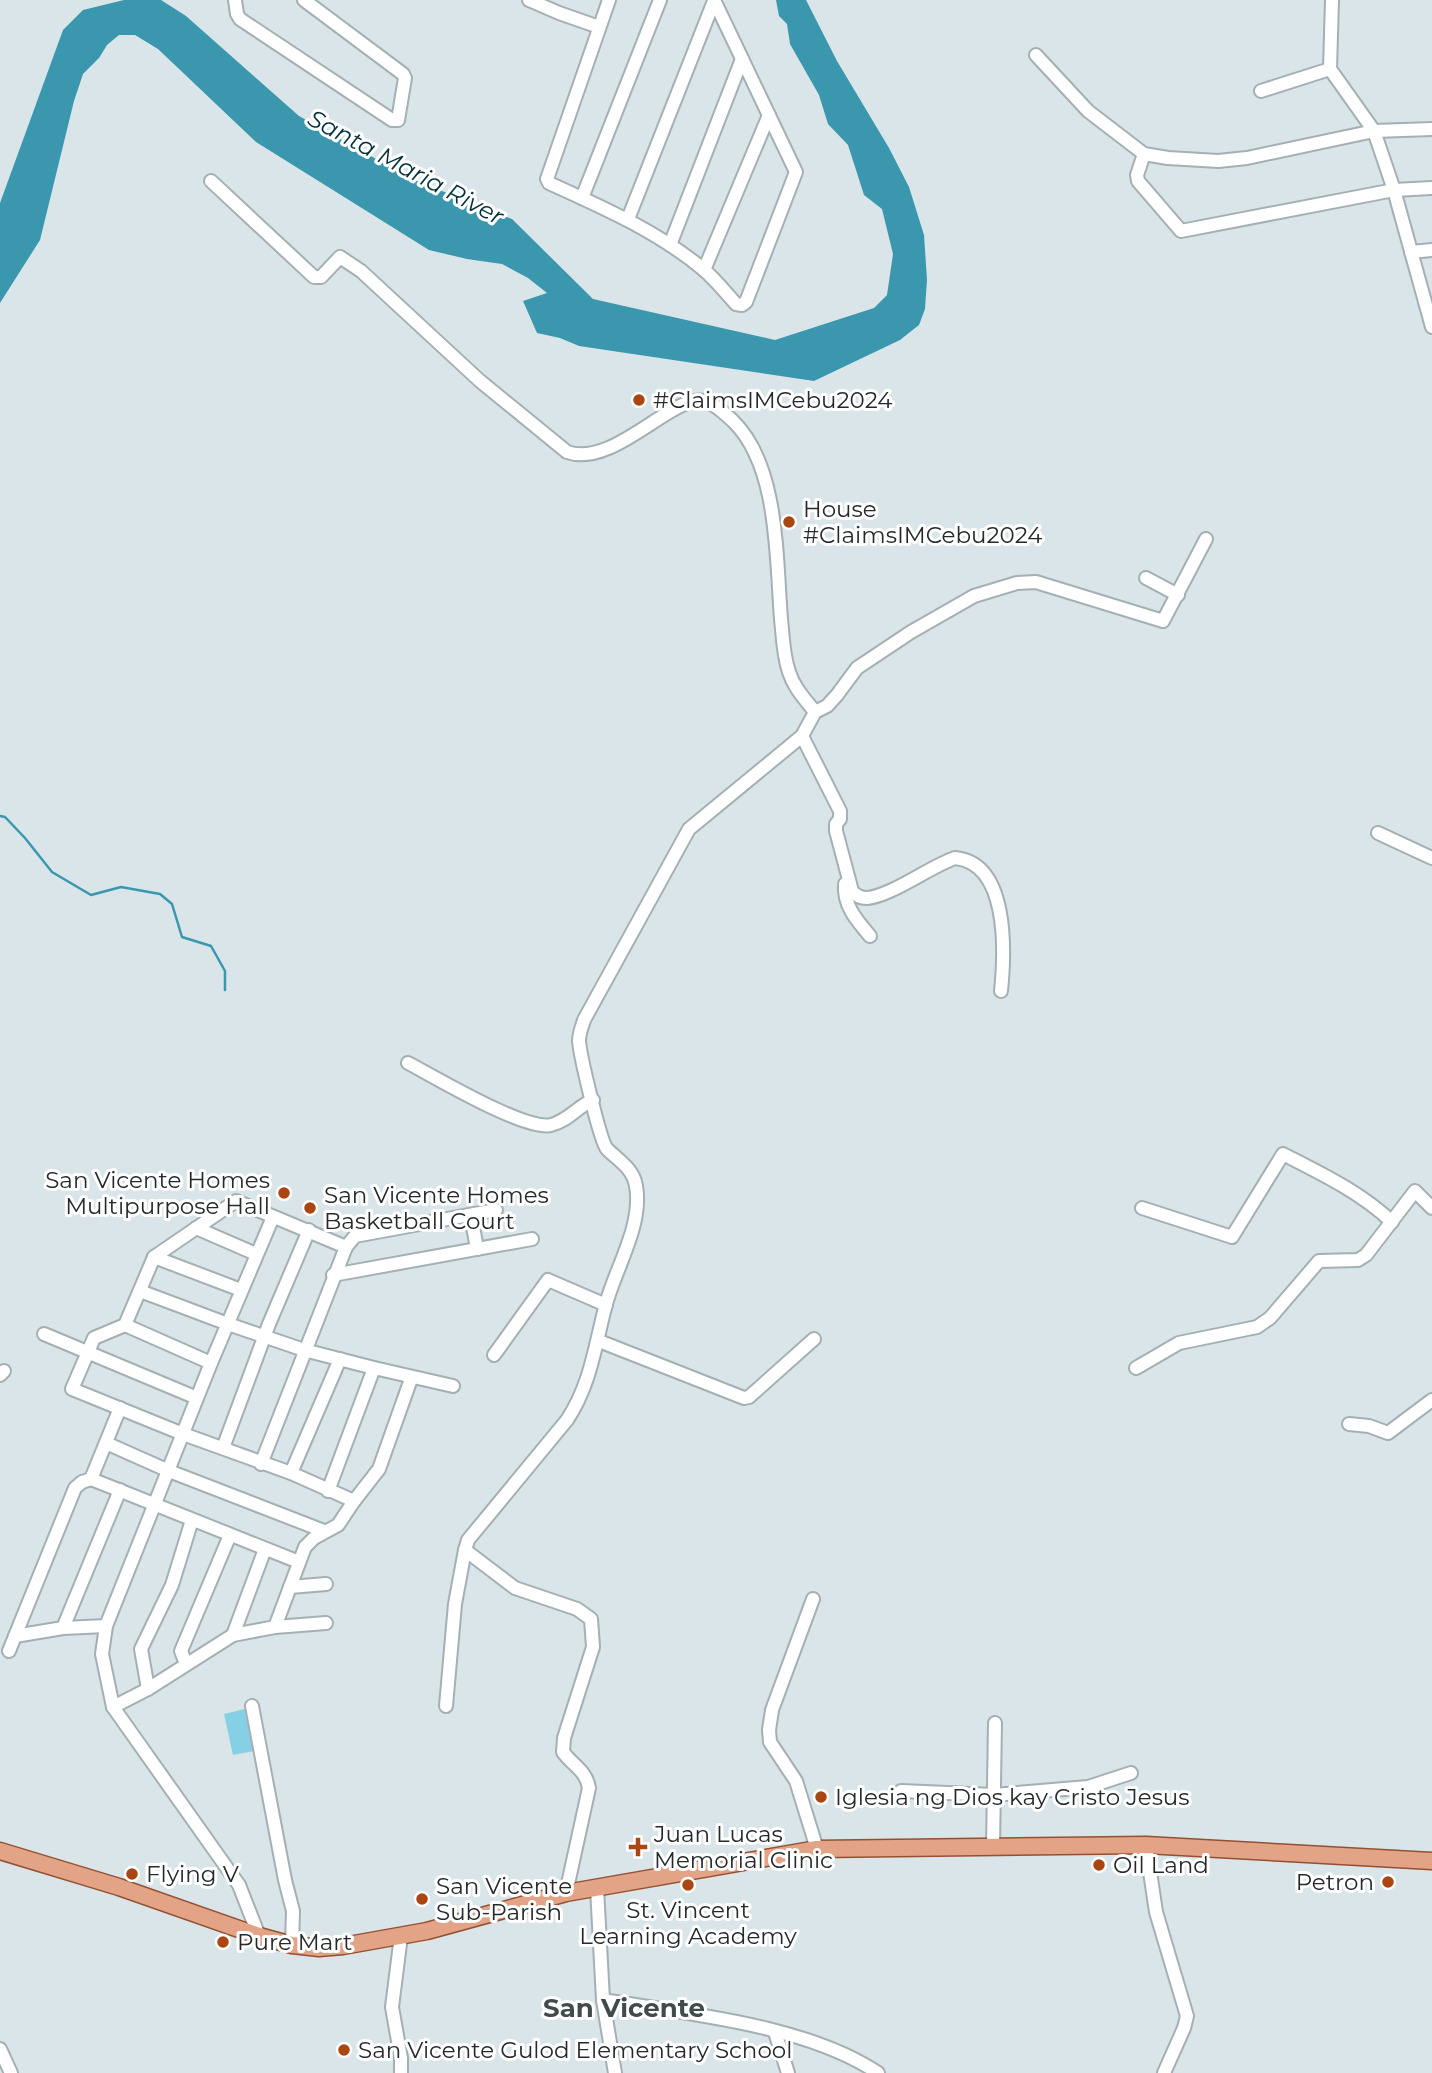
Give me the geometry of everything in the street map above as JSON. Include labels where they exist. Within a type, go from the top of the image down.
[{"type":"main road","points":[[0,1851],[128,1890],[260,1936],[292,1945],[331,1947],[401,1936],[566,1893],[817,1849],[1146,1845],[1432,1861]]},
{"type":"street","points":[[235,0],[240,19],[392,120],[398,120],[405,78],[403,74],[304,0]]},
{"type":"street","points":[[529,0],[599,27]]},
{"type":"street","points":[[559,13],[564,0]]},
{"type":"street","points":[[609,0],[547,175],[549,183],[628,219],[670,245],[704,270],[736,304],[742,305],[746,302],[796,172],[714,0]]},
{"type":"street","points":[[582,198],[660,0]]},
{"type":"street","points":[[628,219],[714,0]]},
{"type":"street","points":[[1332,0],[1330,69],[1374,131],[1394,190],[1432,327]]},
{"type":"street","points":[[1036,55],[1088,111],[1144,154],[1180,159],[1247,158],[1374,131],[1432,128]]},
{"type":"street","points":[[670,245],[742,59]]},
{"type":"street","points":[[1261,92],[1330,69]]},
{"type":"street","points":[[704,270],[769,115]]},
{"type":"street","points":[[1144,154],[1137,175],[1138,181],[1183,231],[1394,190],[1432,188]]},
{"type":"street","points":[[211,181],[314,277],[321,277],[340,257],[360,271],[480,381],[567,452],[580,456],[621,443],[688,401],[705,400],[719,408],[747,435],[761,461],[770,501],[785,659],[796,689],[816,712]]},
{"type":"street","points":[[1411,252],[1432,250]]},
{"type":"street","points":[[446,1706],[455,1604],[468,1540],[577,1405],[599,1341],[606,1305],[633,1226],[636,1184],[631,1171],[606,1148],[581,1055],[579,1036],[584,1020],[689,829],[802,736],[816,712],[827,706],[857,667],[974,596],[1017,583],[1036,582],[1164,621],[1206,539]]},
{"type":"street","points":[[1146,579],[1178,595]]},
{"type":"street","points":[[802,736],[840,811],[841,817],[836,824],[836,831],[852,891],[860,897],[883,893],[955,858],[968,859],[982,869],[1001,910],[1004,957],[1001,991]]},
{"type":"street","points":[[1378,833],[1432,858]]},
{"type":"street","points":[[848,877],[845,885],[847,901],[854,917],[870,936]]},
{"type":"street","points":[[408,1063],[480,1101],[537,1125],[558,1122],[593,1100]]},
{"type":"street","points":[[1142,1208],[1232,1237],[1283,1154],[1335,1180],[1372,1203],[1392,1222]]},
{"type":"street","points":[[1136,1368],[1179,1343],[1257,1327],[1270,1318],[1319,1261],[1358,1260],[1366,1255],[1415,1191],[1432,1209]]},
{"type":"street","points":[[345,1247],[236,1201],[154,1257],[125,1325],[94,1338],[72,1389],[261,1464],[291,1473],[354,1501]]},
{"type":"street","points":[[261,1464],[333,1275],[345,1247],[355,1236],[496,1210]]},
{"type":"street","points":[[471,1215],[477,1249]]},
{"type":"street","points":[[260,1936],[239,1885],[113,1707],[102,1654],[106,1626],[211,1363],[273,1217]]},
{"type":"street","points":[[196,1228],[257,1254]]},
{"type":"street","points":[[223,1448],[309,1230]]},
{"type":"street","points":[[333,1275],[531,1239]]},
{"type":"street","points":[[154,1257],[241,1290]]},
{"type":"street","points":[[494,1355],[548,1280],[606,1305]]},
{"type":"street","points":[[141,1291],[304,1350],[453,1386]]},
{"type":"street","points":[[125,1325],[211,1363]]},
{"type":"street","points":[[44,1335],[197,1398]]},
{"type":"street","points":[[599,1341],[744,1398],[749,1397],[814,1339]]},
{"type":"street","points":[[291,1473],[340,1359]]},
{"type":"street","points":[[328,1491],[374,1368]]},
{"type":"street","points":[[275,1627],[305,1547],[324,1531],[338,1525],[379,1469],[411,1378]]},
{"type":"street","points":[[1349,1424],[1369,1426],[1388,1433],[1432,1400]]},
{"type":"street","points":[[91,1479],[120,1408]]},
{"type":"street","points":[[106,1443],[169,1471],[324,1531]]},
{"type":"street","points":[[9,1651],[75,1488],[91,1479],[299,1562]]},
{"type":"street","points":[[62,1628],[120,1490]]},
{"type":"street","points":[[148,1689],[141,1649],[172,1585],[192,1520]]},
{"type":"street","points":[[186,1664],[181,1651],[230,1535]]},
{"type":"street","points":[[233,1635],[265,1549]]},
{"type":"street","points":[[465,1550],[515,1588],[577,1609],[591,1619],[593,1647],[564,1738],[563,1752],[583,1771],[589,1788],[566,1893]]},
{"type":"street","points":[[290,1587],[326,1584]]},
{"type":"street","points":[[813,1599],[772,1710],[769,1730],[770,1742],[796,1781],[817,1849]]},
{"type":"street","points":[[113,1707],[148,1689],[233,1635],[275,1627],[326,1623]]},
{"type":"street","points":[[15,1636],[62,1628],[106,1626]]},
{"type":"street","points":[[253,1706],[293,1911],[292,1945]]},
{"type":"street","points":[[993,1847],[995,1723]]},
{"type":"street","points":[[901,1791],[994,1794],[1088,1787],[1131,1773]]},
{"type":"street","points":[[1146,1845],[1156,1913],[1187,2016],[1164,2073]]},
{"type":"street","points":[[597,1888],[603,2000],[615,2073]]},
{"type":"street","points":[[401,1936],[392,2007],[401,2057],[401,2073]]},
{"type":"street","points":[[603,2000],[715,2018],[775,2032],[841,2053],[878,2073]]},
{"type":"street","points":[[775,2032],[789,2073]]},
{"type":"street","points":[[0,2049],[11,2073]]},
{"type":"shaded area","points":[[124,0],[161,0],[186,16],[299,116],[412,179],[512,219],[593,299],[775,340],[874,308],[887,295],[893,254],[882,209],[864,195],[848,145],[828,124],[819,95],[790,44],[787,24],[779,16],[776,0],[806,0],[837,61],[909,187],[924,235],[927,280],[925,309],[919,325],[900,340],[814,381],[579,346],[537,333],[523,301],[547,293],[528,278],[502,264],[429,250],[256,142],[158,49],[135,35],[119,35],[83,74],[40,240],[0,303],[0,203],[63,30],[83,10]]},
{"type":"shaded area","points":[[245,1709],[254,1751],[233,1755],[224,1714]]},
{"type":"waterway","points":[[0,816],[5,817],[25,838],[52,872],[91,895],[121,887],[160,894],[172,904],[182,937],[211,946],[225,971],[225,990]]},
{"type":"place","name":"#ClaimsIMCebu2024","points":[[639,400]]},
{"type":"place","name":"House #ClaimsIMCebu2024","points":[[789,522]]},
{"type":"place","name":"San Vicente Homes Multipurpose Hall","points":[[284,1193]]},
{"type":"place","name":"San Vicente Homes Basketball Court","points":[[310,1208]]},
{"type":"place","name":"Iglesia ng Dios kay Cristo Jesus","points":[[821,1797]]},
{"type":"place","name":"Juan Lucas Memorial Clinic","points":[[638,1847]]},
{"type":"place","name":"Oil Land","points":[[1099,1865]]},
{"type":"place","name":"Flying V","points":[[132,1874]]},
{"type":"place","name":"Petron","points":[[1388,1882]]},
{"type":"place","name":"St. Vincent Learning Academy","points":[[688,1885]]},
{"type":"place","name":"San Vicente Sub-Parish","points":[[422,1899]]},
{"type":"place","name":"Pure Mart","points":[[223,1942]]},
{"type":"place","name":"San Vicente Gulod Elementary School","points":[[344,2050]]},
{"type":"district","name":"San Vicente","points":[[624,2008]]},
{"type":"water label","name":"Santa Maria River","points":[[406,167]]}]
